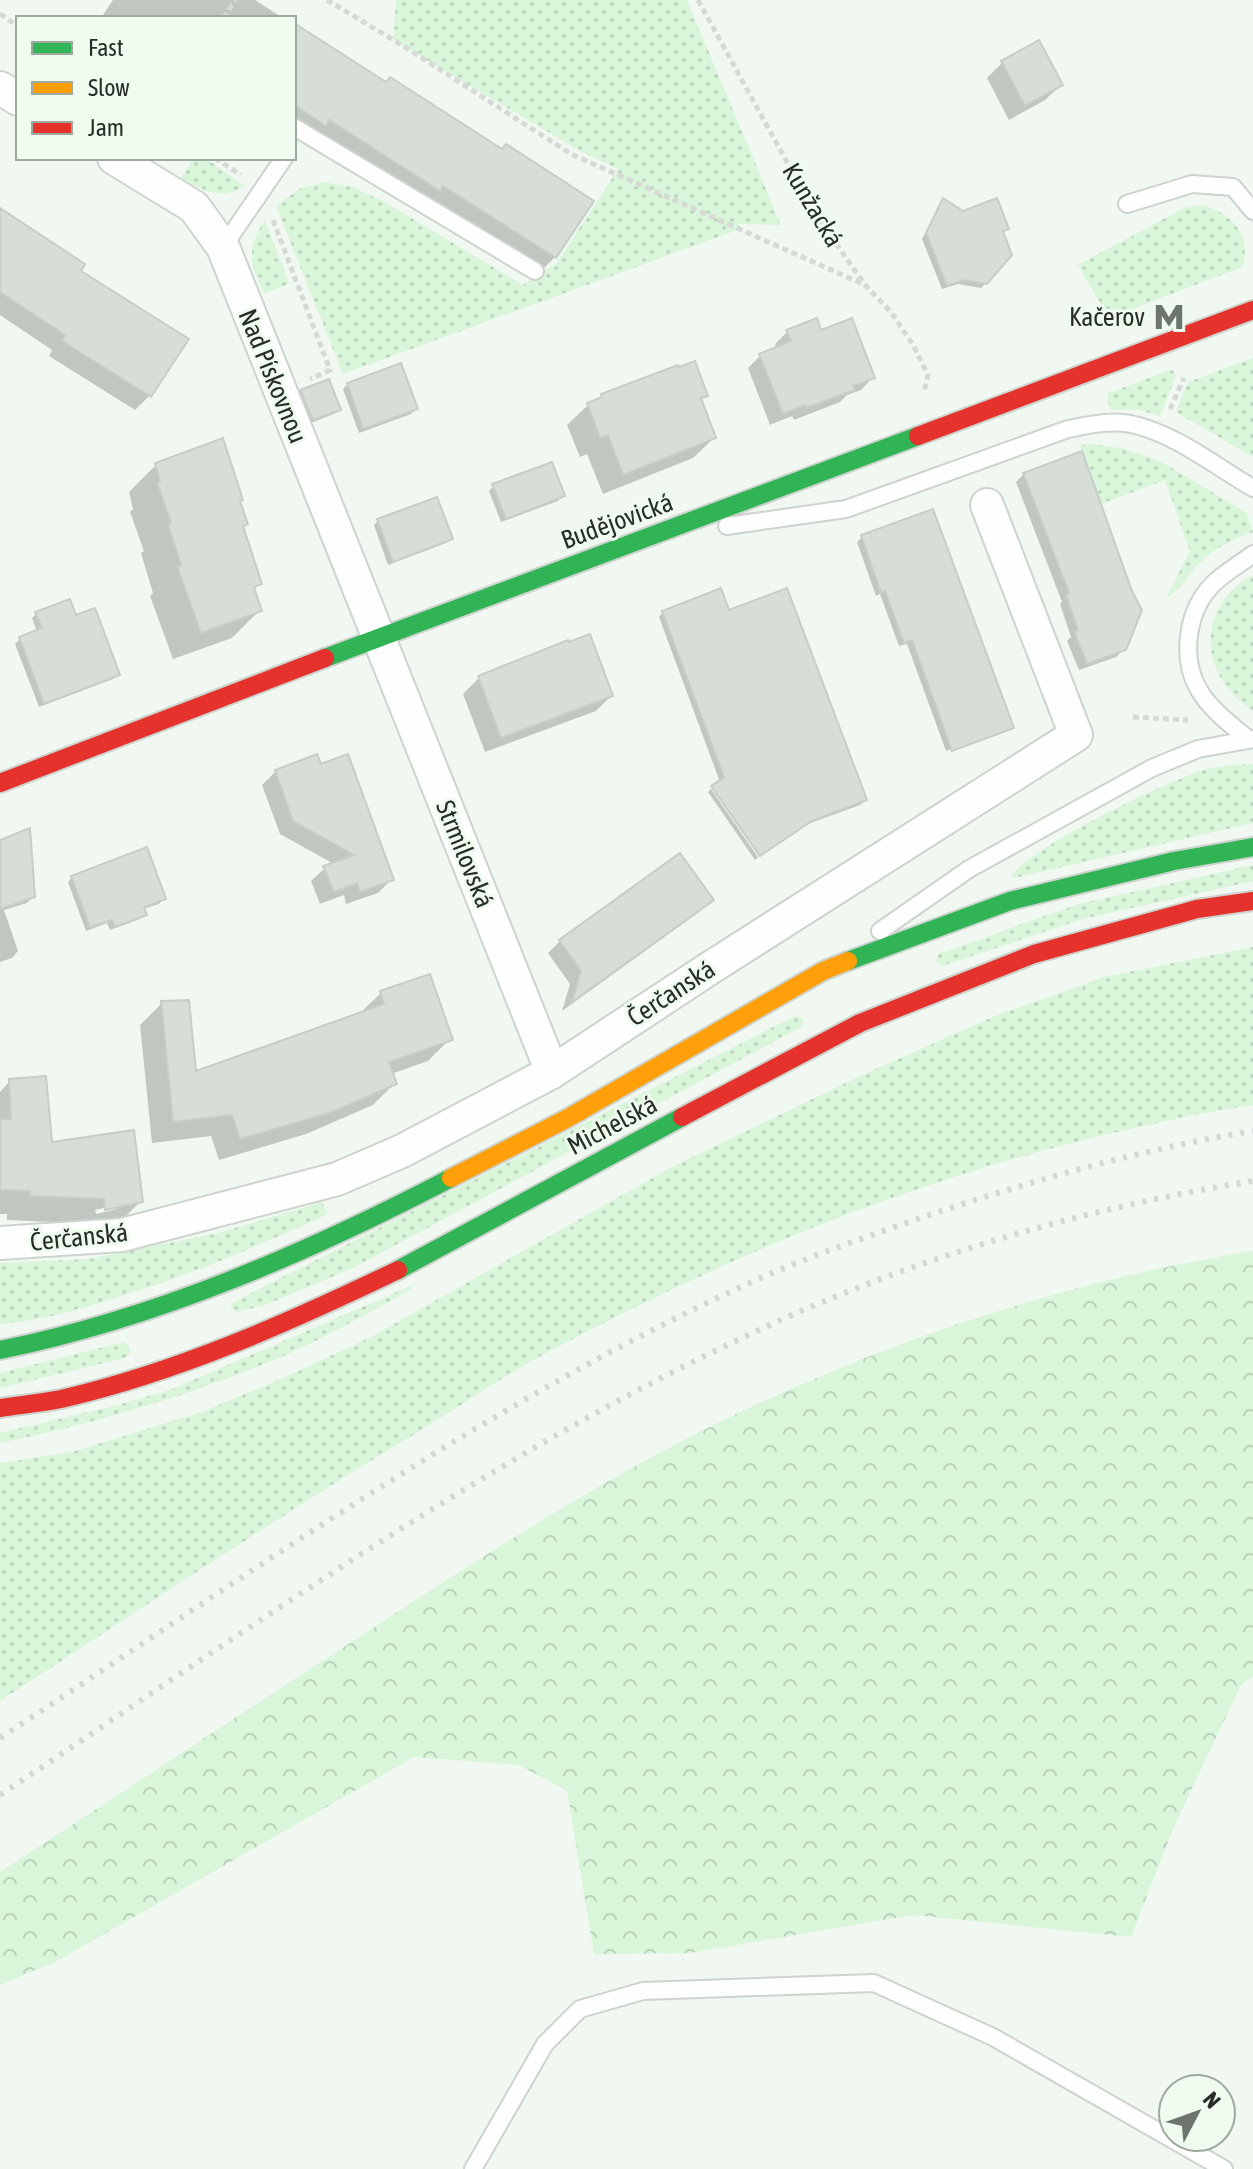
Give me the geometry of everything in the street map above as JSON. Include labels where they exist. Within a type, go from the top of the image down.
[{"type":"main road","name":"Budějovická","points":[[0,783],[1253,310]]},
{"type":"main road","name":"Michelská","points":[[0,1350],[49,1340],[223,1284],[384,1213],[568,1118],[823,971],[1010,901],[1174,861],[1253,847]]},
{"type":"main road","name":"Michelská","points":[[0,1408],[60,1399],[161,1370],[307,1314],[438,1250],[860,1023],[1034,954],[1197,909],[1253,901]]},
{"type":"street","name":"Nad Pískovnou","points":[[117,160],[194,207],[223,247],[378,638]]},
{"type":"street","name":"Čerčanská","points":[[0,1243],[122,1235],[337,1179],[402,1151],[552,1072],[1076,735],[987,505]]},
{"type":"street","name":"Strmilovská","points":[[378,638],[552,1072]]},
{"type":"lane","points":[[297,134],[535,271]]},
{"type":"lane","points":[[223,247],[283,160]]},
{"type":"lane","points":[[1127,204],[1192,184],[1233,187],[1253,211]]},
{"type":"lane","points":[[654,536],[846,509],[1068,429],[1096,423],[1131,424],[1161,434],[1253,488]]},
{"type":"lane","points":[[1250,739],[1223,718],[1199,690],[1188,649],[1190,625],[1199,603],[1213,584],[1253,554]]},
{"type":"lane","points":[[823,971],[969,869],[1152,768],[1198,749],[1250,739]]},
{"type":"lane","points":[[473,2169],[545,2044],[580,2009],[643,1991],[874,1983],[993,2037],[1224,2169]]},
{"type":"path","points":[[327,0],[571,154],[865,285]]},
{"type":"path","name":"Kunžacká","points":[[698,0],[816,215],[865,285],[891,312],[913,345],[928,375],[922,403]]},
{"type":"path","points":[[218,160],[262,190],[330,370],[305,381]]},
{"type":"path","points":[[1170,409],[1183,379]]},
{"type":"path","points":[[1133,717],[1223,718]]},
{"type":"green space","points":[[396,0],[687,0],[781,225],[739,224],[740,229],[343,374],[276,206],[299,189],[324,182],[352,187],[383,201],[523,285],[557,263],[618,169],[580,151],[393,40]]},
{"type":"green space","points":[[193,160],[208,160],[245,186],[228,193],[212,192],[181,178]]},
{"type":"green space","points":[[1202,205],[1222,214],[1237,227],[1244,245],[1242,267],[1109,318],[1078,265],[1184,208]]},
{"type":"green space","points":[[265,220],[289,284],[264,294],[255,274],[252,249]]},
{"type":"green space","points":[[1253,358],[1253,457],[1176,412],[1188,382]]},
{"type":"green space","points":[[1172,369],[1176,376],[1160,416],[1140,410],[1110,410],[1107,394]]},
{"type":"green space","points":[[1080,445],[1125,449],[1160,461],[1247,513],[1253,532],[1213,552],[1166,598],[1190,551],[1165,480],[1101,504]]},
{"type":"green space","points":[[1253,575],[1253,711],[1235,697],[1222,680],[1214,661],[1211,642],[1213,623],[1221,605],[1234,589]]},
{"type":"green space","points":[[1253,764],[1253,823],[1014,878],[1011,876],[1024,863],[1071,832],[1160,787],[1210,768]]},
{"type":"green space","points":[[1253,865],[1253,881],[1083,919],[942,966],[936,961],[938,954],[1079,904]]},
{"type":"green space","points":[[1253,947],[1253,1105],[1108,1134],[961,1175],[820,1225],[682,1285],[511,1373],[254,1535],[0,1701],[0,1463],[72,1452],[202,1412],[279,1380],[371,1337],[670,1168],[860,1076],[995,1016],[1104,977]]},
{"type":"green space","points":[[795,1016],[803,1019],[801,1027],[351,1269],[265,1305],[237,1312],[230,1307],[234,1302]]},
{"type":"green space","points":[[322,1202],[328,1214],[196,1270],[72,1311],[0,1324],[0,1263],[88,1259],[219,1233]]},
{"type":"green space","points":[[1253,1251],[1253,1676],[1241,1685],[1175,1824],[1131,1937],[913,1915],[690,1953],[594,1954],[567,1791],[519,1765],[414,1757],[57,1961],[0,1985],[0,1872],[535,1524],[630,1469],[728,1418],[854,1362],[984,1315],[1050,1295],[1185,1263]]},
{"type":"green space","points":[[413,1285],[410,1290],[323,1337],[236,1375],[136,1409],[0,1443],[0,1433],[170,1390]]},
{"type":"green space","points":[[124,1342],[130,1347],[130,1353],[125,1358],[0,1388],[0,1373]]},
{"type":"building","points":[[296,24],[386,82],[390,77],[502,149],[506,144],[594,201],[556,258],[443,186],[440,191],[329,120],[326,126],[296,106]]},
{"type":"building","points":[[1039,40],[1063,85],[1025,106],[1001,61]]},
{"type":"building","points":[[943,198],[963,211],[997,198],[1009,229],[1003,231],[1012,255],[987,284],[964,280],[947,286],[926,233]]},
{"type":"building","points":[[0,208],[85,264],[81,271],[189,339],[151,397],[62,341],[65,335],[0,292]]},
{"type":"building","points":[[817,318],[821,330],[852,318],[875,378],[853,386],[855,390],[783,414],[759,354],[791,341],[786,330]]},
{"type":"building","points":[[695,361],[708,396],[701,398],[716,438],[623,475],[608,435],[600,438],[587,403],[602,397],[601,394]]},
{"type":"building","points":[[401,363],[418,409],[363,429],[347,383]]},
{"type":"building","points":[[329,379],[341,410],[313,420],[300,390]]},
{"type":"building","points":[[223,438],[243,500],[240,501],[248,524],[243,526],[262,584],[254,587],[262,611],[201,633],[177,566],[181,565],[157,483],[160,481],[155,463]]},
{"type":"building","points":[[1082,451],[1132,591],[1142,610],[1126,650],[1087,664],[1074,631],[1078,630],[1066,595],[1069,593],[1023,473]]},
{"type":"building","points":[[552,462],[565,496],[506,519],[492,484]]},
{"type":"building","points":[[437,497],[453,539],[393,562],[377,519]]},
{"type":"building","points":[[933,509],[1014,728],[952,751],[912,640],[904,643],[885,591],[881,593],[861,535]]},
{"type":"building","points":[[721,588],[729,610],[787,588],[867,800],[812,821],[760,856],[711,786],[724,777],[662,611]]},
{"type":"building","points":[[70,599],[76,615],[95,608],[120,675],[44,704],[19,637],[42,628],[35,612]]},
{"type":"building","points":[[590,634],[613,696],[501,738],[478,676]]},
{"type":"building","points":[[317,754],[321,764],[348,754],[394,880],[360,892],[357,883],[334,892],[323,866],[354,855],[293,821],[275,770]]},
{"type":"building","points":[[30,828],[35,897],[0,909],[0,840]]},
{"type":"building","points":[[147,847],[166,899],[144,907],[147,915],[115,927],[112,920],[90,927],[71,876]]},
{"type":"building","points":[[680,853],[714,900],[572,1002],[581,971],[559,940]]},
{"type":"building","points":[[430,974],[453,1040],[389,1062],[397,1084],[330,1113],[240,1139],[232,1115],[173,1122],[161,1001],[189,1000],[196,1071],[384,1004],[380,991]]},
{"type":"building","points":[[46,1076],[52,1142],[134,1130],[143,1202],[105,1210],[104,1199],[30,1196],[30,1191],[0,1190],[0,1119],[11,1119],[9,1079]]},
{"type":"railway","points":[[0,1738],[368,1495],[462,1437],[655,1329],[754,1281],[842,1246],[1011,1189],[1091,1166],[1253,1131]]},
{"type":"railway","points":[[0,1795],[386,1538],[585,1419],[688,1365],[847,1292],[961,1251],[1135,1203],[1253,1181]]},
{"type":"traffic: fast","points":[[325,658],[918,436]]},
{"type":"traffic: fast","points":[[848,961],[1010,901],[1174,861],[1253,847]]},
{"type":"traffic: fast","points":[[398,1270],[682,1117]]},
{"type":"traffic: fast","points":[[0,1350],[117,1320],[232,1280],[343,1232],[451,1178]]},
{"type":"traffic: slow","points":[[451,1178],[568,1118],[823,971],[848,961]]},
{"type":"traffic: jam","points":[[918,436],[1253,310]]},
{"type":"traffic: jam","points":[[0,783],[325,658]]},
{"type":"traffic: jam","points":[[682,1117],[860,1023],[1034,954],[1197,909],[1253,901]]},
{"type":"traffic: jam","points":[[0,1408],[61,1399],[148,1375],[275,1327],[398,1270]]},
{"type":"place","name":"Kačerov","points":[[1169,317]]}]
